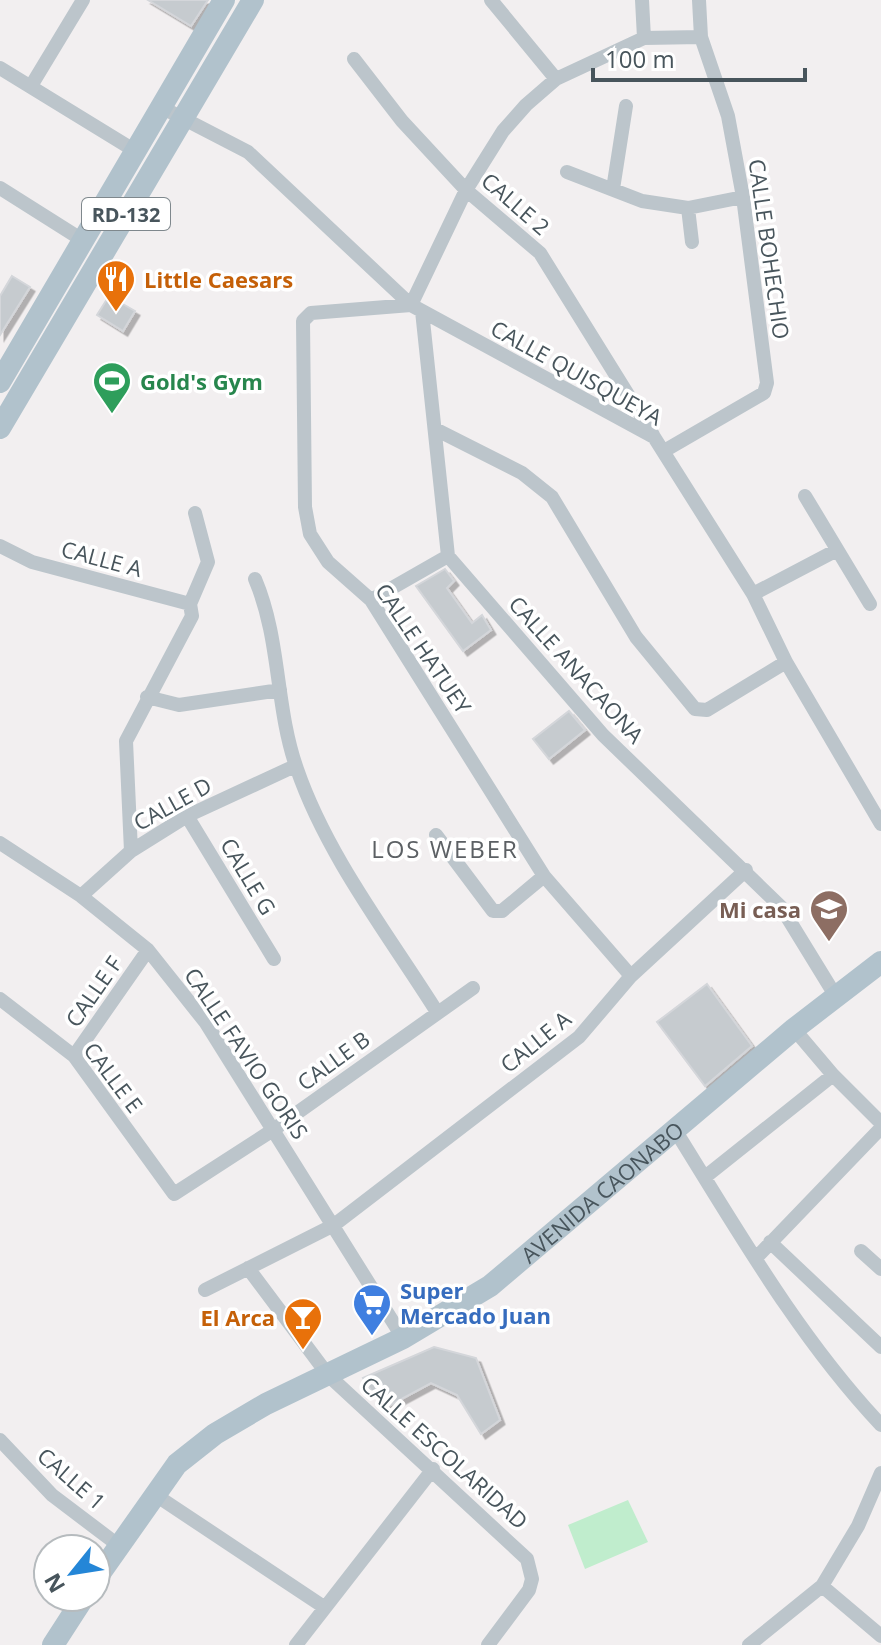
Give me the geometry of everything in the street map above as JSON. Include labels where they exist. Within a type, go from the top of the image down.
[{"type":"main road","name":"RD-132","points":[[0,382],[224,0]]},
{"type":"main road","name":"RD-132","points":[[0,428],[253,0]]},
{"type":"main road","name":"AVENIDA CAONABO","points":[[112,1554],[177,1464],[215,1434],[266,1404],[403,1338],[490,1286],[835,995],[881,962]]},
{"type":"main road","points":[[53,1645],[74,1613]]},
{"type":"street","points":[[31,86],[83,0]]},
{"type":"street","points":[[491,0],[556,79]]},
{"type":"street","points":[[642,0],[644,38]]},
{"type":"street","name":"CALLE BOHECHIO","points":[[664,451],[766,389],[743,197],[728,116],[701,37],[699,0]]},
{"type":"street","points":[[371,600],[448,556],[435,429],[416,308],[466,190],[503,131],[556,79],[644,38],[701,37]]},
{"type":"street","name":"CALLE 2","points":[[354,59],[402,121],[466,190],[540,253],[654,437]]},
{"type":"street","points":[[0,68],[137,152]]},
{"type":"street","points":[[613,189],[626,106]]},
{"type":"street","name":"CALLE QUISQUEYA","points":[[161,107],[248,152],[416,308],[654,437],[753,594],[786,662],[881,824]]},
{"type":"street","points":[[567,172],[642,201],[688,208],[743,197]]},
{"type":"street","points":[[0,188],[84,241]]},
{"type":"street","points":[[688,208],[692,242]]},
{"type":"street","name":"CALLE HATUEY","points":[[416,308],[311,313],[303,321],[305,507],[310,534],[328,562],[371,600],[544,876],[631,976]]},
{"type":"street","points":[[435,429],[522,473],[552,497],[636,637],[699,712],[786,662]]},
{"type":"street","points":[[805,496],[870,604]]},
{"type":"street","points":[[131,851],[126,741],[192,616],[191,606],[208,562],[195,513]]},
{"type":"street","name":"CALLE A","points":[[0,546],[32,562],[191,606]]},
{"type":"street","points":[[753,594],[837,550]]},
{"type":"street","name":"CALLE ANACAONA","points":[[448,556],[603,735],[781,907],[835,995]]},
{"type":"street","points":[[255,579],[268,608],[295,766],[318,822],[437,1012]]},
{"type":"street","points":[[147,697],[179,705],[280,690]]},
{"type":"street","name":"CALLE D","points":[[81,896],[131,851],[187,816],[295,766]]},
{"type":"street","name":"CALLE G","points":[[187,816],[274,959]]},
{"type":"street","points":[[436,835],[493,911],[502,911],[544,876]]},
{"type":"street","name":"CALLE FAVIO GORIS","points":[[0,843],[81,896],[148,950],[206,1023],[403,1338]]},
{"type":"street","name":"CALLE A","points":[[205,1290],[334,1225],[579,1037],[631,976],[746,870]]},
{"type":"street","name":"CALLE F","points":[[74,1056],[148,950]]},
{"type":"street","name":"CALLE B","points":[[178,1193],[273,1130],[473,988]]},
{"type":"street","name":"CALLE E","points":[[0,999],[74,1056],[171,1192],[178,1193]]},
{"type":"street","points":[[756,1258],[881,1126],[794,1029]]},
{"type":"street","points":[[705,1177],[833,1075]]},
{"type":"street","points":[[675,1130],[756,1258],[845,1387],[881,1425]]},
{"type":"street","points":[[770,1242],[881,1347]]},
{"type":"street","points":[[861,1251],[881,1269]]},
{"type":"street","name":"CALLE ESCOLARIDAD","points":[[248,1268],[328,1375],[520,1549],[531,1569],[529,1590],[488,1645]]},
{"type":"street","name":"CALLE 1","points":[[0,1440],[52,1495],[118,1545]]},
{"type":"street","points":[[296,1645],[433,1469]]},
{"type":"street","points":[[749,1645],[822,1586],[858,1526],[881,1473]]},
{"type":"street","points":[[154,1494],[324,1607]]},
{"type":"street","points":[[822,1586],[881,1635],[872,1645]]},
{"type":"green space","points":[[628,1500],[648,1542],[585,1569],[568,1525]]},
{"type":"building","points":[[148,0],[208,0],[191,26]]},
{"type":"building","points":[[12,276],[30,287],[0,335],[0,296]]},
{"type":"building","name":"Little Caesars","points":[[109,296],[135,311],[123,331],[97,315]]},
{"type":"building","points":[[445,569],[454,581],[447,588],[472,623],[482,615],[491,630],[463,651],[416,586]]},
{"type":"building","points":[[569,711],[585,730],[549,759],[533,739]]},
{"type":"building","points":[[707,984],[752,1046],[705,1086],[657,1022]]},
{"type":"building","points":[[434,1347],[476,1358],[500,1420],[481,1434],[457,1395],[431,1383],[383,1409],[363,1378]]},
{"type":"place","name":"Little Caesars","points":[[116,313]]},
{"type":"place","name":"Gold's Gym","points":[[112,415]]},
{"type":"place","name":"Mi casa","points":[[829,943]]},
{"type":"place","name":"Super Mercado Juan","points":[[372,1337]]},
{"type":"place","name":"El Arca","points":[[303,1351]]},
{"type":"district","name":"LOS WEBER","points":[[445,848]]}]
